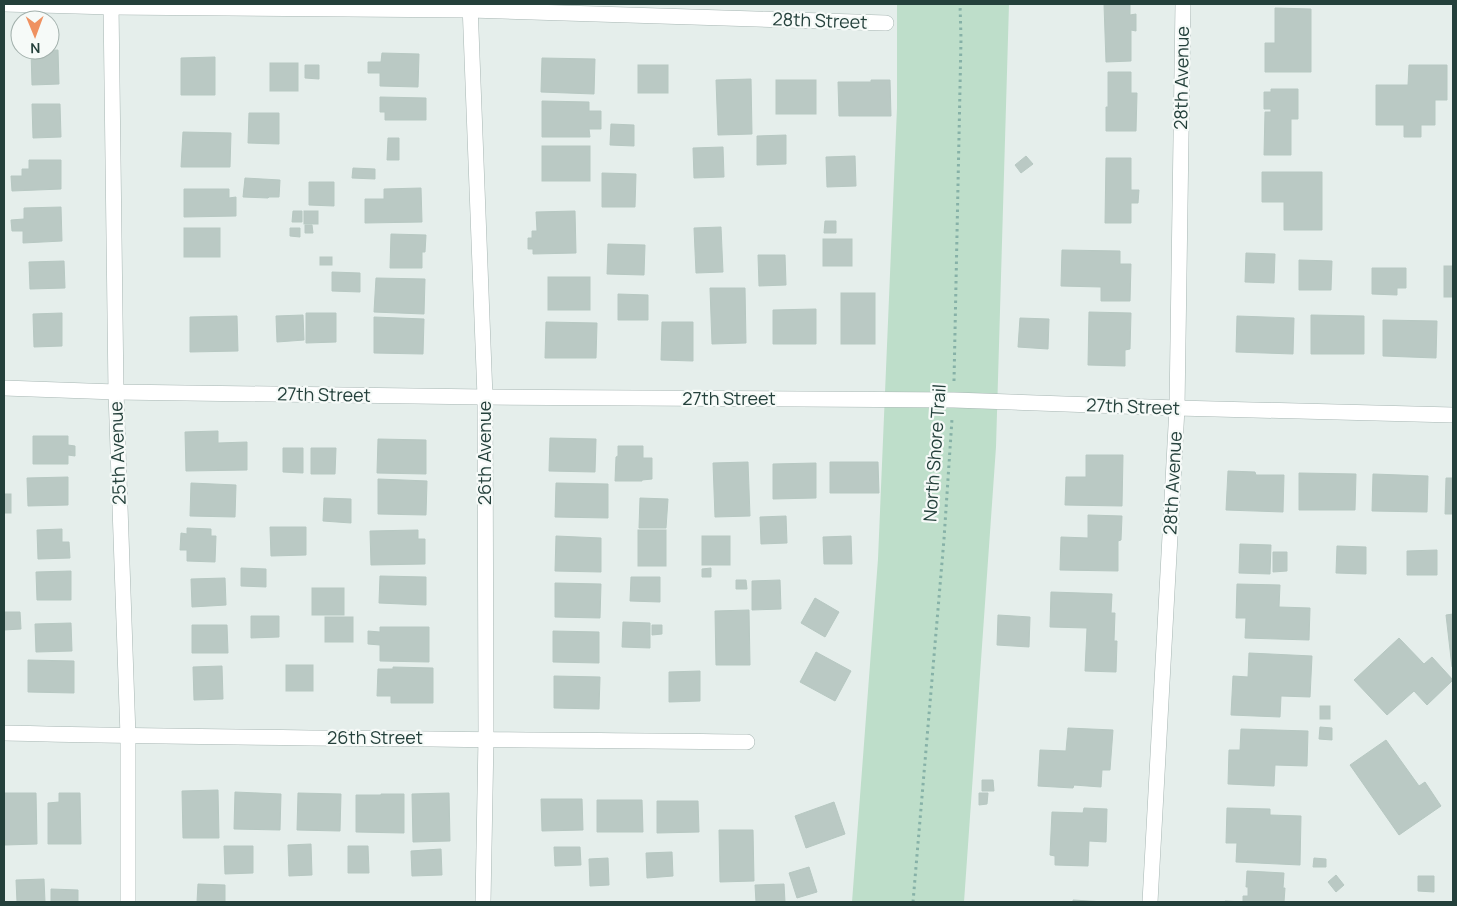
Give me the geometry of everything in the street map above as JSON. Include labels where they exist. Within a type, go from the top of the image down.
[{"type":"street","name":"28th Street","points":[[4,4],[470,7],[886,23]]},
{"type":"street","name":"28th Avenue","points":[[1150,902],[1177,408],[1182,4]]},
{"type":"street","name":"25th Avenue","points":[[111,5],[116,392],[128,736],[128,902]]},
{"type":"street","name":"26th Avenue","points":[[470,7],[485,397],[486,738],[483,902]]},
{"type":"street","name":"27th Street","points":[[4,388],[116,392],[485,397],[954,400],[1453,415]]},
{"type":"street","name":"26th Street","points":[[4,733],[747,742]]},
{"type":"path","name":"North Shore Trail","points":[[913,902],[954,400],[961,40],[960,4]]},
{"type":"green space","points":[[897,4],[1009,4],[996,447],[964,902],[852,902],[878,559],[897,108]]},
{"type":"building","points":[[1104,4],[1130,4],[1130,15],[1136,14],[1136,31],[1131,30],[1131,61],[1106,62]]},
{"type":"building","points":[[1275,8],[1311,9],[1311,72],[1265,72],[1265,43],[1275,43]]},
{"type":"building","points":[[382,53],[419,54],[418,87],[380,86],[380,73],[368,73],[368,62],[381,62]]},
{"type":"building","points":[[215,57],[215,95],[181,95],[181,58]]},
{"type":"building","points":[[542,58],[595,59],[594,94],[541,92]]},
{"type":"building","points":[[31,60],[58,60],[59,84],[32,85]]},
{"type":"building","points":[[270,63],[298,63],[298,91],[270,91]]},
{"type":"building","points":[[305,65],[319,65],[319,79],[305,78]]},
{"type":"building","points":[[638,65],[668,65],[668,93],[638,93]]},
{"type":"building","points":[[1409,65],[1447,65],[1447,100],[1435,100],[1435,125],[1421,125],[1421,137],[1404,137],[1404,125],[1376,125],[1376,85],[1408,85]]},
{"type":"building","points":[[1108,72],[1131,72],[1131,93],[1137,93],[1136,131],[1106,131]]},
{"type":"building","points":[[751,79],[752,134],[718,135],[716,80]]},
{"type":"building","points":[[776,80],[816,80],[816,114],[776,114]]},
{"type":"building","points":[[871,80],[890,80],[891,116],[839,116],[838,82],[871,82]]},
{"type":"building","points":[[1271,89],[1298,89],[1298,119],[1291,119],[1291,155],[1264,155],[1265,112],[1271,112],[1271,109],[1264,109],[1264,92],[1271,92]]},
{"type":"building","points":[[380,97],[426,98],[426,120],[385,120],[385,112],[380,112]]},
{"type":"building","points":[[542,101],[589,102],[589,111],[601,111],[601,129],[589,129],[590,137],[542,137]]},
{"type":"building","points":[[32,104],[60,104],[61,137],[33,138]]},
{"type":"building","points":[[249,113],[279,113],[279,144],[248,143]]},
{"type":"building","points":[[611,124],[634,125],[634,146],[610,145]]},
{"type":"building","points":[[183,132],[231,133],[230,167],[181,167]]},
{"type":"building","points":[[786,135],[786,164],[757,165],[757,136]]},
{"type":"building","points":[[388,138],[399,138],[399,160],[387,160]]},
{"type":"building","points":[[542,146],[590,146],[590,181],[542,181]]},
{"type":"building","points":[[723,147],[724,177],[694,178],[693,148]]},
{"type":"building","points":[[855,156],[856,186],[827,187],[826,157]]},
{"type":"building","points":[[1026,156],[1033,164],[1021,173],[1015,165]]},
{"type":"building","points":[[1106,158],[1131,158],[1131,190],[1139,190],[1138,203],[1131,203],[1131,223],[1105,223]]},
{"type":"building","points":[[29,160],[61,160],[61,189],[12,191],[11,176],[22,176],[22,169],[29,169]]},
{"type":"building","points":[[353,168],[375,169],[375,179],[352,178]]},
{"type":"building","points":[[1262,172],[1322,172],[1322,230],[1284,230],[1284,202],[1262,202]]},
{"type":"building","points":[[602,173],[636,174],[635,207],[602,207]]},
{"type":"building","points":[[245,178],[280,180],[279,197],[243,197]]},
{"type":"building","points":[[309,182],[334,182],[334,206],[309,205]]},
{"type":"building","points":[[421,188],[422,222],[365,223],[365,199],[384,199],[384,189]]},
{"type":"building","points":[[184,189],[229,189],[229,198],[236,197],[236,216],[184,217]]},
{"type":"building","points":[[61,207],[62,241],[23,243],[23,231],[12,231],[11,220],[24,219],[24,208]]},
{"type":"building","points":[[293,211],[302,211],[302,222],[292,222]]},
{"type":"building","points":[[304,211],[318,211],[318,224],[304,224]]},
{"type":"building","points":[[575,211],[576,253],[533,254],[533,249],[528,249],[528,238],[532,238],[532,231],[537,231],[536,212]]},
{"type":"building","points":[[825,221],[836,221],[836,233],[824,233]]},
{"type":"building","points":[[305,225],[312,225],[313,233],[305,233]]},
{"type":"building","points":[[721,227],[723,272],[696,273],[694,228]]},
{"type":"building","points":[[184,228],[220,228],[220,257],[184,257]]},
{"type":"building","points":[[290,228],[300,228],[300,237],[290,236]]},
{"type":"building","points":[[391,234],[426,235],[425,252],[422,252],[422,268],[390,268]]},
{"type":"building","points":[[823,239],[852,239],[852,266],[823,266]]},
{"type":"building","points":[[608,244],[645,245],[644,275],[607,274]]},
{"type":"building","points":[[1062,250],[1120,251],[1120,264],[1131,264],[1130,301],[1101,301],[1101,287],[1061,286]]},
{"type":"building","points":[[1246,253],[1275,254],[1274,283],[1245,282]]},
{"type":"building","points":[[758,255],[785,255],[786,285],[759,286]]},
{"type":"building","points":[[320,257],[332,257],[332,265],[320,265]]},
{"type":"building","points":[[1299,260],[1332,261],[1331,290],[1299,290]]},
{"type":"building","points":[[64,261],[65,288],[30,289],[29,262]]},
{"type":"building","points":[[1444,266],[1453,266],[1453,297],[1444,297]]},
{"type":"building","points":[[1372,268],[1406,268],[1406,288],[1397,288],[1397,295],[1372,294]]},
{"type":"building","points":[[332,272],[360,273],[360,292],[332,291]]},
{"type":"building","points":[[548,277],[590,277],[590,310],[548,310]]},
{"type":"building","points":[[376,278],[425,279],[424,314],[374,312]]},
{"type":"building","points":[[710,288],[745,288],[746,343],[712,344]]},
{"type":"building","points":[[841,293],[875,293],[875,344],[841,344]]},
{"type":"building","points":[[618,294],[648,295],[648,320],[618,320]]},
{"type":"building","points":[[816,309],[816,344],[773,344],[773,310]]},
{"type":"building","points":[[1089,312],[1131,313],[1130,349],[1125,350],[1125,366],[1088,365]]},
{"type":"building","points":[[62,313],[62,346],[34,347],[33,314]]},
{"type":"building","points":[[306,313],[336,313],[336,342],[306,343]]},
{"type":"building","points":[[303,315],[304,340],[277,342],[276,316]]},
{"type":"building","points":[[1311,315],[1364,316],[1364,354],[1311,354]]},
{"type":"building","points":[[237,316],[238,351],[190,352],[190,317]]},
{"type":"building","points":[[1237,316],[1294,318],[1293,354],[1236,352]]},
{"type":"building","points":[[374,317],[424,319],[423,354],[374,353]]},
{"type":"building","points":[[1020,318],[1049,319],[1048,349],[1018,347]]},
{"type":"building","points":[[1383,320],[1437,321],[1436,358],[1383,356]]},
{"type":"building","points":[[546,322],[597,323],[596,358],[545,358]]},
{"type":"building","points":[[662,322],[693,322],[693,361],[661,360]]},
{"type":"building","points":[[218,431],[218,443],[247,442],[247,470],[186,471],[185,432]]},
{"type":"building","points":[[33,436],[68,436],[68,445],[75,446],[75,456],[68,455],[68,464],[33,464]]},
{"type":"building","points":[[550,438],[596,439],[595,472],[549,471]]},
{"type":"building","points":[[378,439],[426,440],[426,474],[377,473]]},
{"type":"building","points":[[618,446],[643,446],[643,458],[652,458],[652,479],[615,481]]},
{"type":"building","points":[[283,448],[303,448],[303,473],[283,472]]},
{"type":"building","points":[[311,448],[336,448],[335,474],[311,474]]},
{"type":"building","points":[[1086,455],[1123,455],[1122,506],[1065,505],[1066,477],[1086,477]]},
{"type":"building","points":[[748,462],[750,516],[715,517],[713,463]]},
{"type":"building","points":[[830,462],[878,462],[879,493],[830,493]]},
{"type":"building","points":[[816,463],[816,498],[773,499],[773,464]]},
{"type":"building","points":[[1228,471],[1255,472],[1256,475],[1284,475],[1283,512],[1226,510]]},
{"type":"building","points":[[1299,473],[1356,474],[1355,510],[1299,510]]},
{"type":"building","points":[[1373,474],[1428,476],[1427,512],[1372,511]]},
{"type":"building","points":[[68,477],[68,505],[28,506],[27,478]]},
{"type":"building","points":[[1446,478],[1453,478],[1453,514],[1445,514]]},
{"type":"building","points":[[378,479],[427,481],[426,515],[378,514]]},
{"type":"building","points":[[191,483],[236,485],[235,517],[190,516]]},
{"type":"building","points":[[556,483],[608,484],[608,518],[555,517]]},
{"type":"building","points":[[4,494],[11,494],[11,513],[4,513]]},
{"type":"building","points":[[324,498],[351,499],[351,523],[323,521]]},
{"type":"building","points":[[640,498],[668,499],[666,528],[639,528]]},
{"type":"building","points":[[1088,515],[1122,516],[1121,540],[1118,541],[1118,571],[1060,570],[1061,537],[1088,538]]},
{"type":"building","points":[[786,516],[787,543],[761,544],[760,517]]},
{"type":"building","points":[[270,527],[306,527],[306,555],[271,556]]},
{"type":"building","points":[[187,528],[211,529],[211,536],[216,536],[215,562],[187,561],[187,550],[180,550],[181,533],[187,534]]},
{"type":"building","points":[[62,529],[62,542],[69,542],[70,558],[38,559],[37,530]]},
{"type":"building","points":[[418,530],[418,539],[425,539],[425,564],[371,565],[370,531]]},
{"type":"building","points":[[638,530],[666,530],[666,566],[638,566]]},
{"type":"building","points":[[556,536],[601,538],[601,572],[555,571]]},
{"type":"building","points":[[702,536],[730,536],[730,565],[702,565]]},
{"type":"building","points":[[851,536],[852,564],[824,564],[823,537]]},
{"type":"building","points":[[1240,544],[1271,545],[1270,574],[1239,573]]},
{"type":"building","points":[[1337,546],[1366,547],[1366,574],[1336,573]]},
{"type":"building","points":[[1437,550],[1437,575],[1407,575],[1407,551]]},
{"type":"building","points":[[1273,552],[1287,552],[1287,571],[1273,572]]},
{"type":"building","points":[[241,568],[266,569],[266,587],[241,586]]},
{"type":"building","points":[[711,568],[711,577],[702,577],[702,569]]},
{"type":"building","points":[[71,571],[71,600],[37,600],[36,572]]},
{"type":"building","points":[[380,576],[426,577],[426,605],[379,603]]},
{"type":"building","points":[[631,577],[660,577],[660,602],[630,601]]},
{"type":"building","points":[[225,578],[226,605],[192,607],[191,579]]},
{"type":"building","points":[[736,580],[746,580],[747,589],[736,589]]},
{"type":"building","points":[[780,580],[781,609],[752,610],[752,581]]},
{"type":"building","points":[[555,583],[601,584],[600,618],[555,617]]},
{"type":"building","points":[[1237,584],[1280,585],[1279,607],[1310,608],[1309,640],[1245,638],[1246,618],[1236,618]]},
{"type":"building","points":[[312,588],[344,588],[344,615],[312,615]]},
{"type":"building","points":[[1051,592],[1112,594],[1111,613],[1115,613],[1114,641],[1117,641],[1116,672],[1085,671],[1087,628],[1050,627]]},
{"type":"building","points":[[815,598],[839,612],[825,637],[801,623]]},
{"type":"building","points":[[749,610],[750,665],[716,665],[715,611]]},
{"type":"building","points":[[4,612],[20,612],[21,629],[4,630]]},
{"type":"building","points":[[1453,614],[1453,667],[1452,667],[1446,615]]},
{"type":"building","points":[[998,615],[1030,617],[1029,647],[997,645]]},
{"type":"building","points":[[251,616],[279,616],[279,637],[251,638]]},
{"type":"building","points":[[325,617],[353,617],[353,642],[325,642]]},
{"type":"building","points":[[623,622],[650,623],[650,648],[622,647]]},
{"type":"building","points":[[71,623],[72,651],[36,652],[35,624]]},
{"type":"building","points":[[192,625],[227,625],[228,653],[192,653]]},
{"type":"building","points":[[652,625],[662,625],[662,634],[652,635]]},
{"type":"building","points":[[380,627],[429,627],[429,662],[380,661],[380,645],[368,644],[368,631],[380,632]]},
{"type":"building","points":[[553,631],[599,632],[599,663],[553,662]]},
{"type":"building","points":[[1399,638],[1424,664],[1432,657],[1453,680],[1427,705],[1414,691],[1387,715],[1354,680]]},
{"type":"building","points":[[816,652],[851,671],[835,701],[800,682]]},
{"type":"building","points":[[1249,653],[1312,656],[1310,697],[1281,696],[1280,717],[1231,715],[1233,676],[1248,677]]},
{"type":"building","points":[[28,660],[74,661],[74,693],[28,692]]},
{"type":"building","points":[[286,665],[313,665],[313,691],[286,691]]},
{"type":"building","points":[[222,666],[223,699],[194,700],[193,667]]},
{"type":"building","points":[[393,667],[433,668],[433,703],[391,703],[391,696],[377,696],[378,669],[393,669]]},
{"type":"building","points":[[700,671],[700,701],[669,702],[669,672]]},
{"type":"building","points":[[554,676],[600,677],[599,709],[554,708]]},
{"type":"building","points":[[1320,706],[1330,706],[1330,719],[1320,719]]},
{"type":"building","points":[[1320,727],[1332,728],[1332,740],[1319,739]]},
{"type":"building","points":[[1068,728],[1113,730],[1110,770],[1102,770],[1101,787],[1074,785],[1073,788],[1038,786],[1040,750],[1066,751]]},
{"type":"building","points":[[1241,729],[1308,731],[1307,766],[1275,765],[1274,786],[1228,784],[1229,750],[1240,750]]},
{"type":"building","points":[[1386,740],[1419,786],[1425,782],[1441,806],[1399,835],[1350,765]]},
{"type":"building","points":[[982,780],[993,780],[994,791],[982,791]]},
{"type":"building","points":[[218,790],[219,838],[183,838],[182,791]]},
{"type":"building","points":[[235,792],[281,794],[280,830],[234,829]]},
{"type":"building","points":[[4,793],[36,793],[37,844],[5,845]]},
{"type":"building","points":[[59,793],[80,793],[81,844],[48,844],[48,803],[59,802]]},
{"type":"building","points":[[298,793],[341,794],[340,831],[297,830]]},
{"type":"building","points":[[449,793],[450,841],[413,842],[412,794]]},
{"type":"building","points":[[979,793],[988,793],[987,804],[979,805]]},
{"type":"building","points":[[404,794],[404,833],[356,832],[356,795]]},
{"type":"building","points":[[541,799],[582,799],[583,830],[542,831]]},
{"type":"building","points":[[597,800],[642,800],[643,832],[597,832]]},
{"type":"building","points":[[657,801],[698,801],[699,832],[657,833]]},
{"type":"building","points":[[834,802],[845,834],[806,848],[795,816]]},
{"type":"building","points":[[1084,808],[1107,809],[1106,842],[1089,841],[1088,866],[1055,865],[1055,856],[1050,855],[1052,812],[1083,813]]},
{"type":"building","points":[[1227,808],[1270,809],[1270,815],[1301,816],[1300,865],[1236,862],[1237,843],[1226,843]]},
{"type":"building","points":[[719,830],[753,830],[754,881],[720,882]]},
{"type":"building","points":[[311,844],[312,875],[289,876],[288,845]]},
{"type":"building","points":[[224,846],[253,846],[253,873],[225,874]]},
{"type":"building","points":[[348,846],[368,846],[369,873],[348,873]]},
{"type":"building","points":[[554,847],[580,847],[581,865],[555,866]]},
{"type":"building","points":[[441,849],[442,875],[412,876],[411,851]]},
{"type":"building","points":[[672,852],[673,876],[647,878],[646,853]]},
{"type":"building","points":[[608,858],[609,885],[590,886],[589,859]]},
{"type":"building","points":[[1314,858],[1326,859],[1326,867],[1313,867]]},
{"type":"building","points":[[809,867],[817,892],[797,898],[789,873]]},
{"type":"building","points":[[1247,871],[1284,873],[1284,902],[1243,902],[1243,896],[1248,896],[1248,887],[1246,887]]},
{"type":"building","points":[[1336,875],[1344,885],[1336,892],[1328,882]]},
{"type":"building","points":[[1418,876],[1434,876],[1434,892],[1418,891]]},
{"type":"building","points":[[44,879],[45,902],[17,902],[16,880]]},
{"type":"building","points":[[198,884],[225,885],[225,902],[197,902]]},
{"type":"building","points":[[784,884],[785,902],[756,902],[755,885]]},
{"type":"building","points":[[51,889],[78,890],[78,902],[51,902]]},
{"type":"building","points":[[1073,900],[1104,902],[1073,902]]}]
